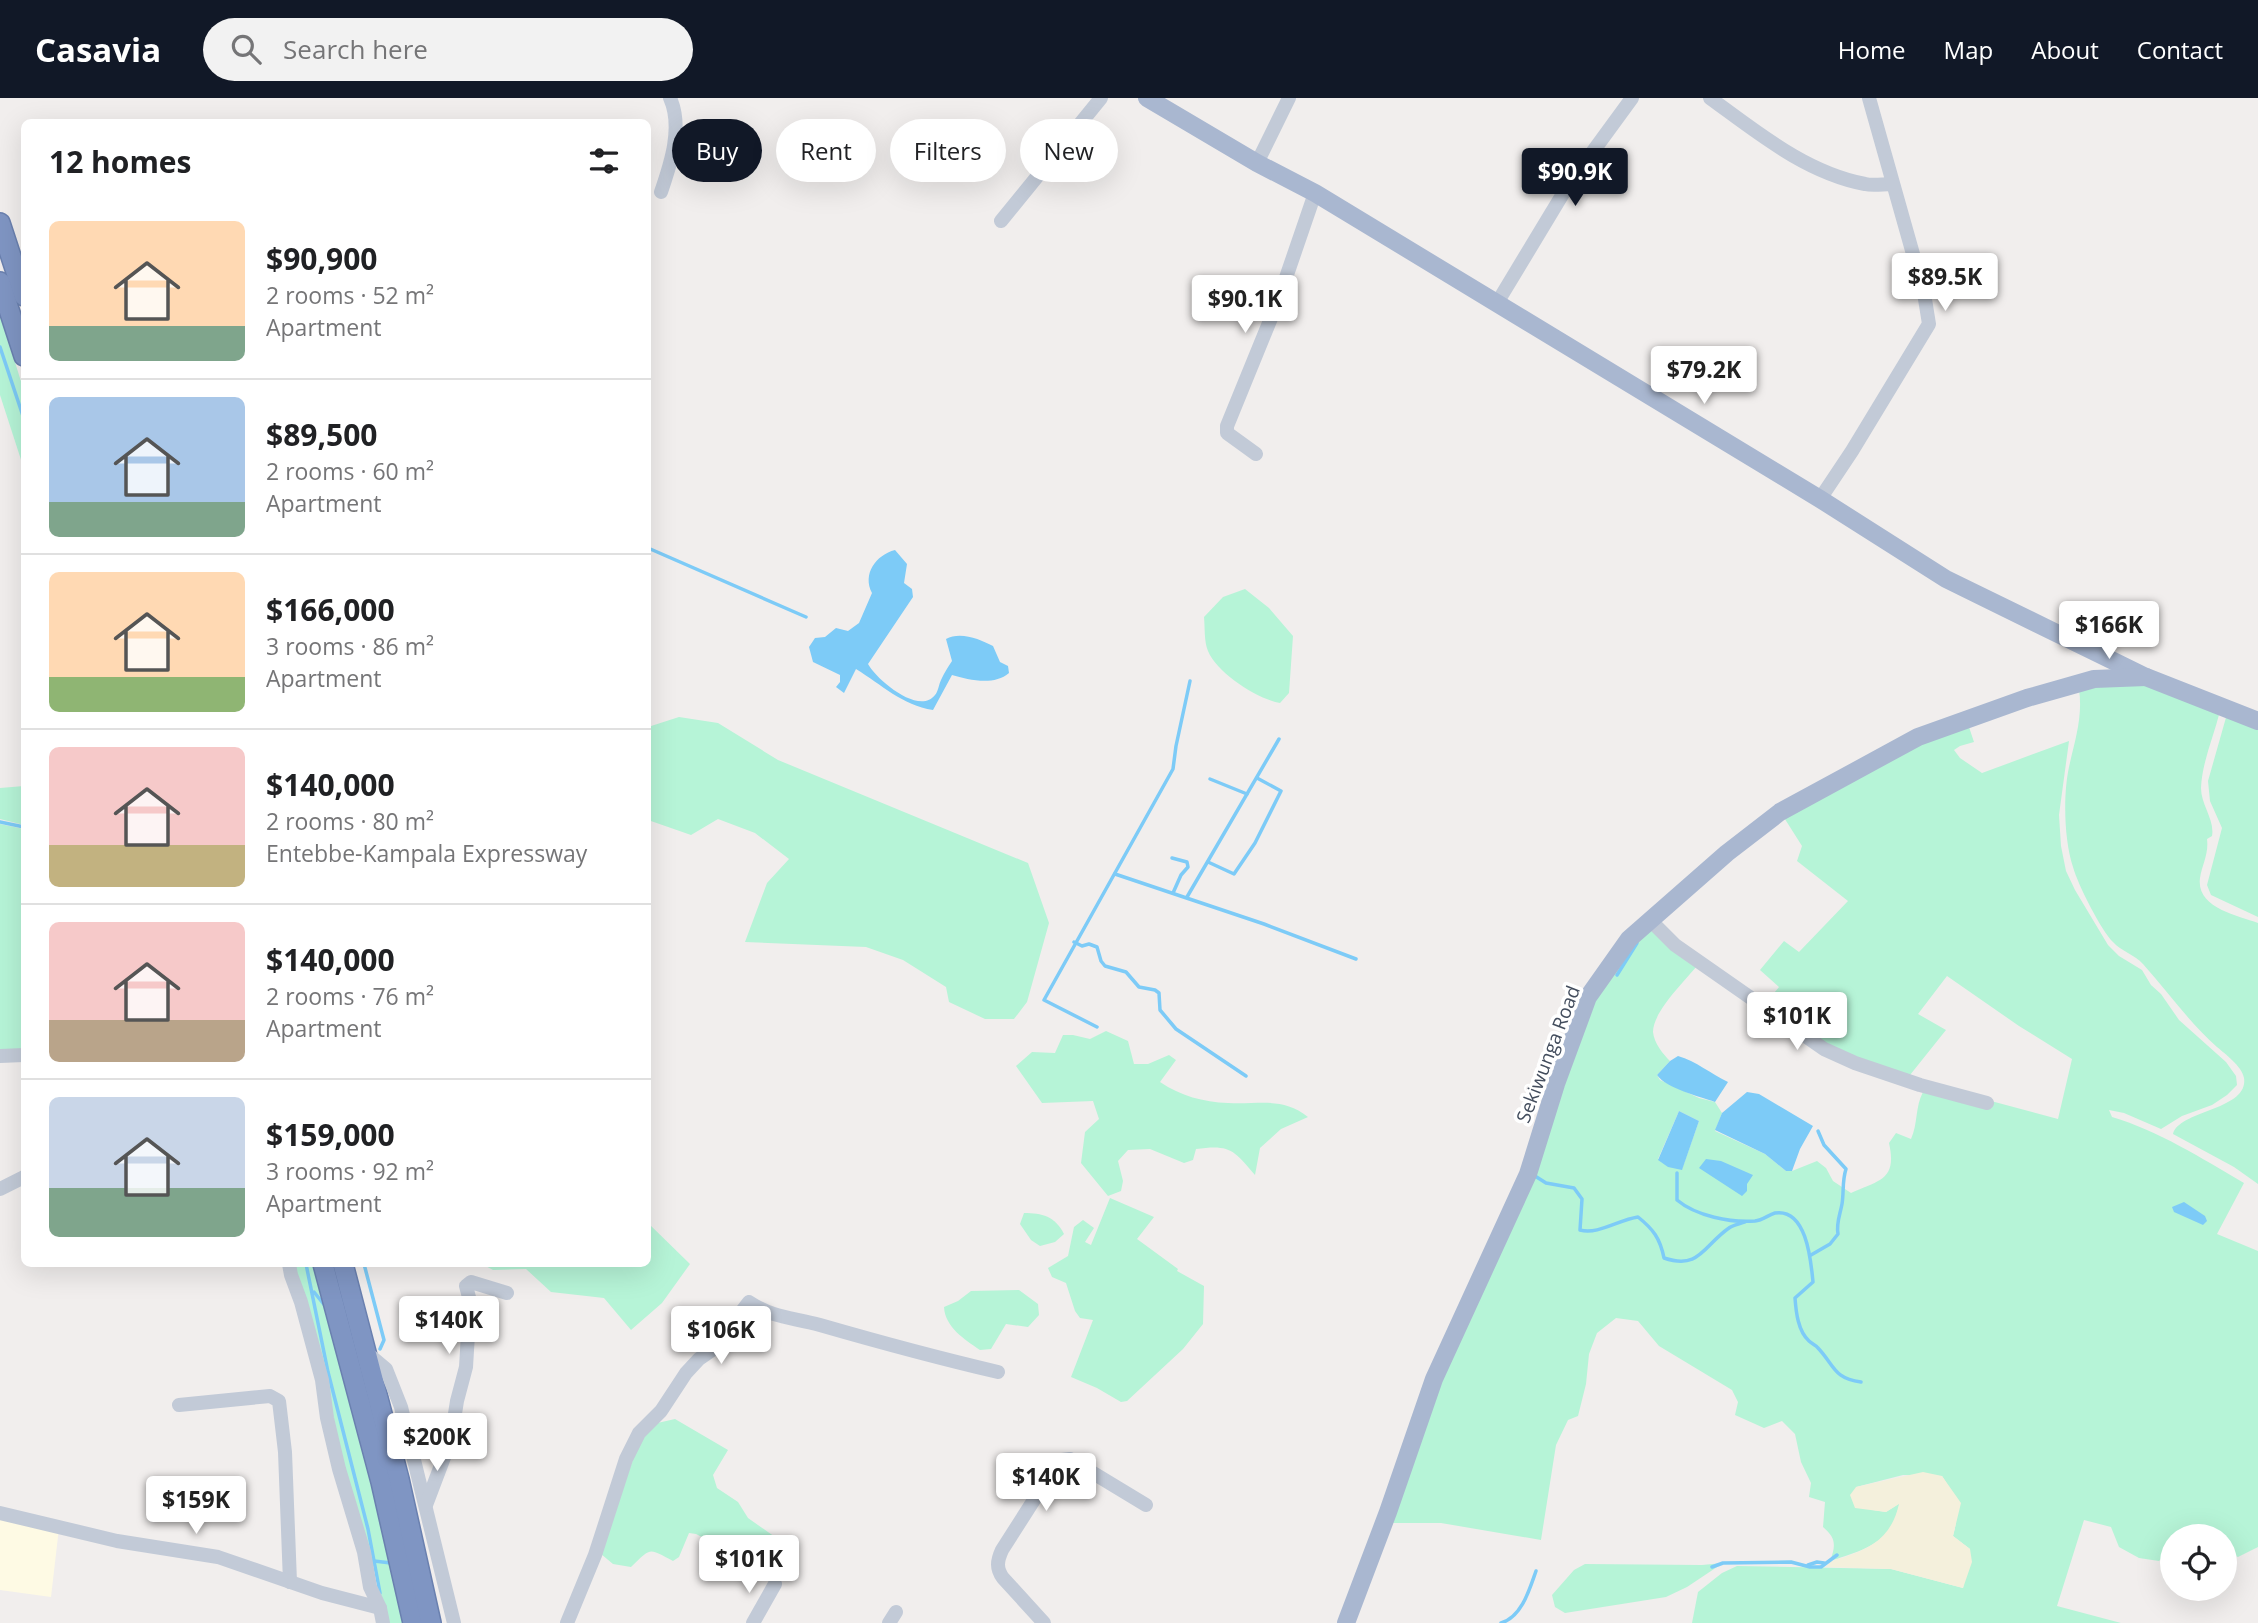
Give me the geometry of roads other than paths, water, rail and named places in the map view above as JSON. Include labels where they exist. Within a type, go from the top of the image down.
[{"type":"highway","points":[[0,223],[21,287]]},
{"type":"highway","points":[[0,282],[21,347]]},
{"type":"highway","points":[[324,1267],[381,1482],[413,1623]]},
{"type":"highway","points":[[344,1267],[399,1479],[431,1623]]},
{"type":"main road","points":[[1147,98],[1257,163],[1315,193],[1820,499],[1946,579],[2146,677],[2258,721]]},
{"type":"main road","points":[[2080,645],[2089,658],[2090,667],[2084,682]]},
{"type":"main road","name":"Sekiwunga Road","points":[[1346,1623],[1434,1379],[1528,1174],[1556,1084],[1588,997],[1629,939],[1727,853],[1780,812],[1918,737],[2027,698],[2094,679],[2146,677]]},
{"type":"street","points":[[661,192],[670,162],[677,116],[670,98]]},
{"type":"street","points":[[1001,221],[1101,98]]},
{"type":"street","points":[[1257,163],[1289,98]]},
{"type":"street","points":[[1497,303],[1567,187],[1632,98]]},
{"type":"street","points":[[1710,98],[1770,143],[1834,175],[1867,185],[1892,184]]},
{"type":"street","points":[[1820,499],[1930,324],[1924,293],[1869,98]]},
{"type":"street","points":[[1256,454],[1227,433],[1227,426],[1278,301],[1315,193]]},
{"type":"street","points":[[1650,920],[1675,945],[1824,1049],[1855,1063],[1920,1085],[1987,1102]]},
{"type":"street","points":[[0,1056],[21,1055]]},
{"type":"street","points":[[0,1189],[21,1178]]},
{"type":"street","points":[[290,1267],[322,1380],[327,1418],[339,1469],[364,1552],[370,1587],[380,1608],[383,1623]]},
{"type":"street","points":[[426,1504],[452,1439],[457,1401],[466,1367],[470,1301],[467,1286],[471,1282],[507,1293]]},
{"type":"street","points":[[567,1623],[595,1555],[626,1459],[639,1433],[666,1404],[686,1373],[712,1350],[749,1302],[779,1317],[809,1322],[914,1352],[998,1372]]},
{"type":"street","points":[[367,1353],[386,1369],[401,1407],[454,1623]]},
{"type":"street","points":[[179,1405],[270,1396],[279,1401],[285,1452],[290,1582]]},
{"type":"street","points":[[1044,1623],[1003,1578],[998,1571],[998,1564],[1002,1550],[1055,1467],[1062,1460],[1069,1459],[1146,1505]]},
{"type":"street","points":[[0,1513],[117,1541],[218,1557],[322,1593],[380,1608]]},
{"type":"street","points":[[753,1623],[775,1584]]},
{"type":"water","points":[[895,550],[907,564],[904,583],[912,589],[913,597],[868,664],[880,678],[898,693],[919,701],[928,700],[936,694],[952,661],[946,639],[957,636],[976,639],[993,646],[1000,662],[1008,666],[1009,673],[989,681],[952,675],[933,710],[902,699],[856,669],[844,693],[836,687],[840,682],[840,675],[813,662],[809,647],[815,638],[825,637],[836,628],[848,631],[859,623],[872,593],[869,586],[870,572],[882,556]]},
{"type":"water","points":[[1678,1056],[1728,1082],[1715,1102],[1676,1088],[1657,1075]]},
{"type":"water","points":[[1747,1092],[1759,1094],[1813,1126],[1792,1171],[1786,1171],[1765,1154],[1715,1130],[1722,1113]]},
{"type":"water","points":[[1679,1111],[1699,1121],[1682,1170],[1668,1167],[1658,1160]]},
{"type":"water","points":[[1706,1159],[1721,1161],[1753,1175],[1747,1184],[1747,1191],[1742,1196],[1699,1168]]},
{"type":"water","points":[[2184,1202],[2205,1216],[2207,1221],[2203,1225],[2174,1212],[2172,1207]]},
{"type":"waterway","points":[[0,347],[21,410]]},
{"type":"waterway","points":[[651,549],[806,617]]},
{"type":"waterway","points":[[1097,1027],[1044,1000],[1173,769],[1190,681]]},
{"type":"waterway","points":[[1187,897],[1279,739]]},
{"type":"waterway","points":[[1208,862],[1234,874],[1255,843],[1281,791],[1257,778]]},
{"type":"waterway","points":[[1210,779],[1247,794]]},
{"type":"waterway","points":[[0,822],[21,826]]},
{"type":"waterway","points":[[1172,858],[1187,862],[1188,867],[1173,893]]},
{"type":"waterway","points":[[1115,874],[1264,924],[1356,959]]},
{"type":"waterway","points":[[1074,942],[1082,946],[1089,944],[1097,947],[1105,966],[1126,972],[1139,987],[1159,993],[1160,1010],[1176,1029],[1246,1076]]},
{"type":"waterway","points":[[1617,975],[1637,943]]},
{"type":"waterway","points":[[1811,1255],[1830,1244],[1838,1234],[1846,1169],[1824,1145],[1818,1131]]},
{"type":"waterway","points":[[1677,1173],[1677,1200],[1704,1214],[1735,1221],[1758,1220],[1775,1213],[1786,1214],[1794,1219],[1801,1227],[1809,1250],[1813,1282],[1795,1298],[1800,1327],[1805,1337],[1817,1347],[1835,1370],[1845,1378],[1861,1382]]},
{"type":"waterway","points":[[1535,1176],[1546,1183],[1574,1188],[1582,1199],[1580,1230],[1594,1231],[1638,1217],[1655,1235],[1664,1258],[1676,1261],[1694,1259],[1729,1228],[1745,1222]]},
{"type":"waterway","points":[[307,1267],[328,1372],[368,1529],[380,1593]]},
{"type":"waterway","points":[[365,1267],[384,1340],[380,1349]]},
{"type":"waterway","points":[[314,1292],[326,1307]]},
{"type":"waterway","points":[[1712,1567],[1723,1563],[1791,1562],[1821,1567],[1837,1555]]},
{"type":"waterway","points":[[374,1561],[391,1563]]},
{"type":"waterway","points":[[1808,1565],[1824,1563]]},
{"type":"waterway","points":[[1501,1623],[1520,1608],[1536,1571]]}]
